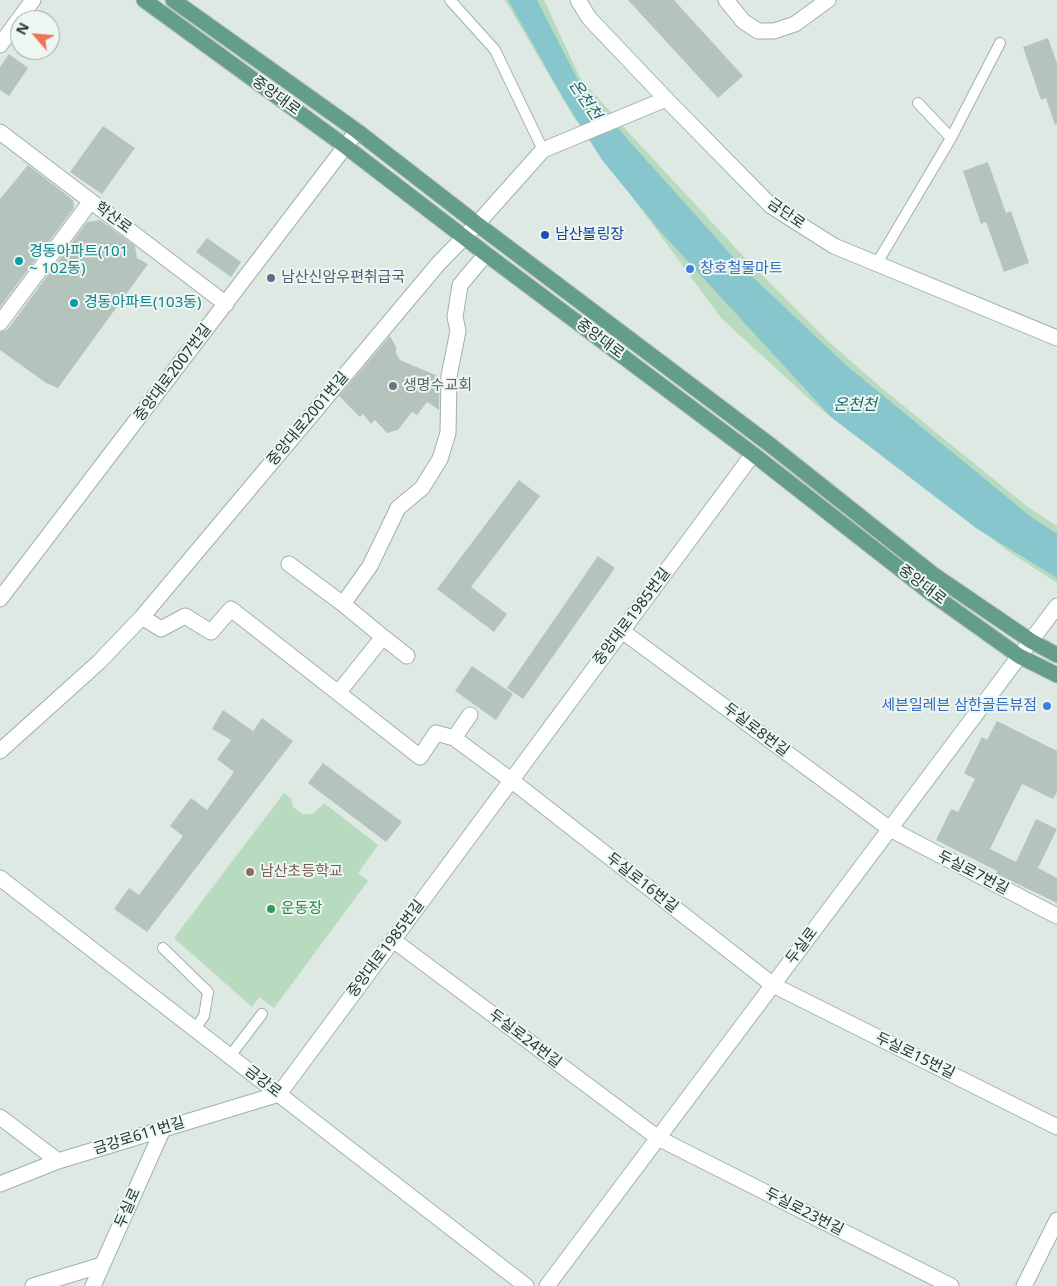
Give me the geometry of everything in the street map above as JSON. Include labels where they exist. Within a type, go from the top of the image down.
[{"type":"main road","name":"중앙대로","points":[[144,0],[345,146],[753,454],[932,594],[1019,656],[1057,676]]},
{"type":"main road","name":"중앙대로","points":[[173,0],[357,131],[769,444],[934,575],[1031,641],[1057,655]]},
{"type":"street","points":[[0,45],[33,0]]},
{"type":"street","name":"금단로","points":[[578,0],[589,18],[771,206],[834,246],[1057,338]]},
{"type":"street","points":[[726,0],[743,21],[758,31],[774,31],[795,24],[828,0]]},
{"type":"street","points":[[477,224],[543,150],[666,99]]},
{"type":"street","name":"중앙대로2007번길","points":[[0,599],[357,131]]},
{"type":"street","name":"학산로","points":[[0,132],[226,304]]},
{"type":"street","points":[[0,323],[91,201]]},
{"type":"street","name":"중앙대로2001번길","points":[[0,751],[99,662],[142,617],[426,278],[477,224]]},
{"type":"street","points":[[343,604],[370,566],[398,508],[422,488],[440,458],[448,433],[449,376],[458,331],[455,316],[460,286],[486,254]]},
{"type":"street","name":"중앙대로1985번길","points":[[279,1094],[753,454]]},
{"type":"street","points":[[289,564],[343,604],[407,656]]},
{"type":"street","name":"두실로","points":[[548,1286],[1057,606]]},
{"type":"street","points":[[142,617],[161,629],[185,616],[211,632],[231,609],[420,757],[436,733],[454,738],[511,780]]},
{"type":"street","name":"두실로8번길","points":[[622,631],[890,829]]},
{"type":"street","points":[[338,693],[383,637]]},
{"type":"street","points":[[454,738],[470,715]]},
{"type":"street","name":"두실로16번길","points":[[511,780],[773,985]]},
{"type":"street","name":"두실로7번길","points":[[890,829],[1057,916]]},
{"type":"street","name":"금강로","points":[[0,878],[526,1286]]},
{"type":"street","name":"두실로24번길","points":[[393,940],[658,1138]]},
{"type":"street","name":"두실로15번길","points":[[773,985],[1057,1127]]},
{"type":"street","name":"금강로611번길","points":[[0,1184],[58,1161],[279,1094]]},
{"type":"street","points":[[0,1117],[58,1161]]},
{"type":"street","name":"두실로","points":[[93,1286],[163,1129]]},
{"type":"street","name":"두실로23번길","points":[[658,1138],[951,1286]]},
{"type":"street","points":[[1024,1286],[1057,1220]]},
{"type":"street","points":[[33,1286],[102,1265]]},
{"type":"lane","points":[[450,0],[495,50],[543,150]]},
{"type":"lane","points":[[877,263],[951,138],[1000,42]]},
{"type":"lane","points":[[918,103],[951,138]]},
{"type":"lane","points":[[163,948],[208,992],[204,1016],[195,1029]]},
{"type":"lane","points":[[230,1056],[262,1014]]},
{"type":"green space","name":"온천천","points":[[505,0],[544,0],[580,78],[745,258],[829,342],[884,390],[1029,508],[1057,526],[1057,583],[1008,551],[818,407],[721,318],[573,116]]},
{"type":"green space","name":"운동장","points":[[284,793],[292,799],[292,806],[302,814],[313,814],[324,803],[378,845],[358,873],[368,881],[274,1008],[259,997],[252,1007],[174,938]]},
{"type":"water","name":"온천천","points":[[508,0],[537,0],[579,82],[742,267],[847,366],[1030,516],[1057,534],[1057,578],[976,528],[831,417],[660,231],[602,160],[562,96]]},
{"type":"building","points":[[628,0],[674,0],[743,76],[718,98]]},
{"type":"building","points":[[1048,38],[1057,63],[1057,124],[1055,125],[1046,98],[1041,100],[1023,47]]},
{"type":"building","points":[[9,54],[10,60],[17,60],[28,68],[9,96],[0,90],[0,67]]},
{"type":"building","points":[[103,126],[135,148],[102,194],[70,172]]},
{"type":"building","points":[[988,162],[1006,213],[1011,211],[1029,263],[1004,272],[986,222],[981,224],[963,171]]},
{"type":"building","name":"경동아파트(101 ~ 102동)","points":[[28,165],[73,200],[74,208],[0,307],[0,199]]},
{"type":"building","name":"경동아파트(103동)","points":[[100,220],[135,246],[137,258],[148,264],[58,388],[46,383],[0,350],[0,332],[8,329],[87,222]]},
{"type":"building","points":[[207,238],[241,262],[231,277],[196,252]]},
{"type":"building","name":"생명수교회","points":[[390,336],[400,360],[440,377],[439,410],[427,402],[417,415],[412,412],[398,430],[387,433],[375,420],[371,424],[363,414],[360,417],[339,396]]},
{"type":"building","points":[[519,480],[540,496],[471,587],[507,614],[494,632],[437,589]]},
{"type":"building","points":[[598,556],[615,568],[523,699],[507,688]]},
{"type":"building","points":[[472,666],[513,694],[496,720],[455,691]]},
{"type":"building","points":[[223,710],[253,731],[262,718],[293,741],[147,932],[114,909],[129,888],[139,895],[183,836],[170,826],[191,798],[207,810],[234,772],[217,759],[231,740],[212,729]]},
{"type":"building","points":[[997,721],[1057,751],[1057,792],[1053,799],[1022,784],[990,849],[1016,862],[1036,819],[1057,829],[1038,868],[1057,878],[1057,903],[996,874],[997,871],[936,840],[951,809],[958,812],[975,779],[964,773],[982,737],[987,740]]},
{"type":"building","points":[[323,763],[402,822],[386,842],[308,783]]},
{"type":"place","name":"남산볼링장","points":[[545,235]]},
{"type":"place","name":"경동아파트(101 ~ 102동)","points":[[19,261]]},
{"type":"place","name":"창호철물마트","points":[[690,269]]},
{"type":"place","name":"남산신암우편취급국","points":[[271,278]]},
{"type":"place","name":"경동아파트(103동)","points":[[74,303]]},
{"type":"place","name":"생명수교회","points":[[393,386]]},
{"type":"place","name":"세븐일레븐 삼한골든뷰점","points":[[1047,706]]},
{"type":"place","name":"남산초등학교","points":[[250,872]]},
{"type":"place","name":"운동장","points":[[271,909]]}]
